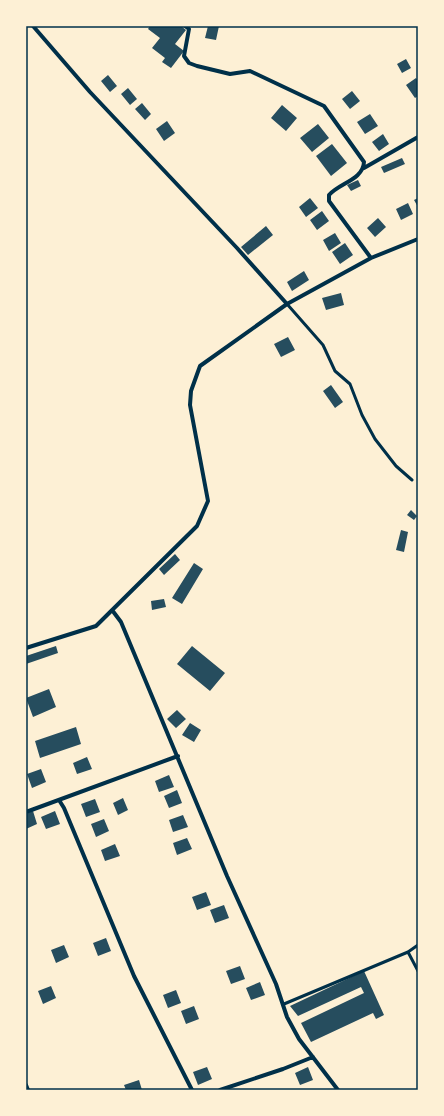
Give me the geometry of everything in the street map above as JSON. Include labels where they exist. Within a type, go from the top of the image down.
[{"type":"street","points":[[34,26],[95,98],[237,248],[287,304]]},
{"type":"street","points":[[185,26],[188,29],[184,56],[189,63],[230,74],[250,71],[324,106],[364,162],[364,168]]},
{"type":"street","points":[[371,258],[329,201],[328,195],[333,190],[359,174],[364,168],[418,137]]},
{"type":"street","points":[[26,648],[96,626],[197,526],[208,501],[190,405],[191,390],[200,366],[287,304],[371,258],[418,239]]},
{"type":"street","points":[[112,610],[121,622],[227,876],[276,984],[284,1004],[287,1017],[299,1039],[338,1090]]},
{"type":"street","points":[[26,812],[178,756]]},
{"type":"street","points":[[59,800],[64,808],[134,976],[192,1090]]},
{"type":"street","points":[[220,1090],[283,1069],[313,1057]]},
{"type":"street","points":[[26,1085],[28,1090]]},
{"type":"lane","points":[[287,304],[324,345],[335,372],[350,384],[362,415],[375,439],[396,466],[412,480]]},
{"type":"lane","points":[[284,1004],[408,952],[418,945]]},
{"type":"lane","points":[[408,952],[418,971]]},
{"type":"building","points":[[150,26],[181,26],[186,30],[175,44],[184,51],[171,68],[162,62],[165,58],[152,48],[160,38],[148,29]]},
{"type":"building","points":[[208,26],[219,26],[216,40],[205,38]]},
{"type":"building","points":[[406,59],[411,68],[402,73],[397,64]]},
{"type":"building","points":[[108,75],[117,86],[110,92],[101,81]]},
{"type":"building","points":[[416,78],[418,81],[418,96],[415,98],[406,85]]},
{"type":"building","points":[[128,88],[137,99],[130,105],[121,94]]},
{"type":"building","points":[[352,91],[360,101],[350,109],[342,99]]},
{"type":"building","points":[[142,103],[151,114],[145,120],[135,109]]},
{"type":"building","points":[[282,105],[297,118],[286,131],[271,118]]},
{"type":"building","points":[[370,114],[378,126],[365,134],[357,122]]},
{"type":"building","points":[[167,121],[175,133],[164,141],[156,129]]},
{"type":"building","points":[[318,124],[329,138],[312,152],[300,138]]},
{"type":"building","points":[[383,134],[389,144],[379,151],[372,142]]},
{"type":"building","points":[[332,144],[347,163],[331,176],[316,156]]},
{"type":"building","points":[[402,158],[405,164],[384,173],[381,167]]},
{"type":"building","points":[[358,180],[361,186],[351,191],[347,185]]},
{"type":"building","points":[[310,198],[318,208],[306,217],[299,207]]},
{"type":"building","points":[[418,198],[418,207],[414,200]]},
{"type":"building","points":[[408,203],[413,214],[401,220],[396,209]]},
{"type":"building","points":[[322,211],[329,221],[317,230],[310,220]]},
{"type":"building","points":[[378,218],[386,227],[375,237],[367,228]]},
{"type":"building","points":[[266,226],[273,235],[248,255],[241,247]]},
{"type":"building","points":[[335,233],[341,243],[329,251],[323,240]]},
{"type":"building","points":[[345,243],[353,255],[340,264],[332,252]]},
{"type":"building","points":[[304,271],[309,280],[292,291],[287,282]]},
{"type":"building","points":[[341,293],[344,305],[326,310],[322,298]]},
{"type":"building","points":[[288,337],[295,350],[281,357],[274,344]]},
{"type":"building","points":[[331,385],[343,402],[335,408],[323,391]]},
{"type":"building","points":[[411,510],[417,516],[414,520],[407,515]]},
{"type":"building","points":[[401,530],[408,532],[404,552],[396,550]]},
{"type":"building","points":[[175,554],[180,560],[164,575],[159,569]]},
{"type":"building","points":[[194,563],[203,569],[182,604],[172,598]]},
{"type":"building","points":[[164,599],[166,607],[152,610],[151,601]]},
{"type":"building","points":[[56,646],[58,653],[26,664],[26,656]]},
{"type":"building","points":[[192,646],[225,673],[210,691],[177,664]]},
{"type":"building","points":[[49,689],[56,707],[33,717],[26,698]]},
{"type":"building","points":[[177,710],[186,719],[176,728],[167,719]]},
{"type":"building","points":[[190,723],[201,730],[194,742],[182,735]]},
{"type":"building","points":[[76,727],[81,744],[40,758],[35,741]]},
{"type":"building","points":[[87,757],[92,769],[77,774],[73,763]]},
{"type":"building","points":[[41,769],[46,782],[32,788],[27,774]]},
{"type":"building","points":[[169,775],[174,787],[159,792],[155,781]]},
{"type":"building","points":[[177,790],[182,803],[169,808],[164,796]]},
{"type":"building","points":[[123,798],[128,810],[118,815],[113,803]]},
{"type":"building","points":[[95,799],[100,812],[86,817],[81,804]]},
{"type":"building","points":[[33,811],[37,824],[26,829],[26,814]]},
{"type":"building","points":[[55,811],[60,824],[46,829],[41,817]]},
{"type":"building","points":[[183,815],[188,827],[173,832],[169,820]]},
{"type":"building","points":[[104,819],[109,831],[96,837],[91,824]]},
{"type":"building","points":[[187,838],[192,849],[177,855],[173,843]]},
{"type":"building","points":[[115,844],[120,856],[105,861],[101,850]]},
{"type":"building","points":[[206,892],[211,905],[197,910],[192,897]]},
{"type":"building","points":[[224,905],[229,918],[215,923],[210,910]]},
{"type":"building","points":[[106,938],[111,951],[98,956],[93,943]]},
{"type":"building","points":[[64,945],[69,957],[56,963],[51,950]]},
{"type":"building","points":[[240,966],[245,979],[231,984],[226,971]]},
{"type":"building","points":[[364,971],[384,1015],[376,1019],[373,1013],[311,1042],[301,1023],[364,993],[361,987],[298,1016],[290,1006]]},
{"type":"building","points":[[260,982],[265,995],[251,1000],[246,988]]},
{"type":"building","points":[[51,986],[56,998],[43,1004],[38,991]]},
{"type":"building","points":[[176,990],[181,1003],[168,1008],[163,995]]},
{"type":"building","points":[[194,1006],[199,1019],[186,1024],[181,1011]]},
{"type":"building","points":[[207,1067],[212,1079],[198,1085],[193,1072]]},
{"type":"building","points":[[308,1067],[313,1080],[300,1085],[295,1073]]},
{"type":"building","points":[[139,1080],[142,1090],[126,1090],[124,1085]]}]
